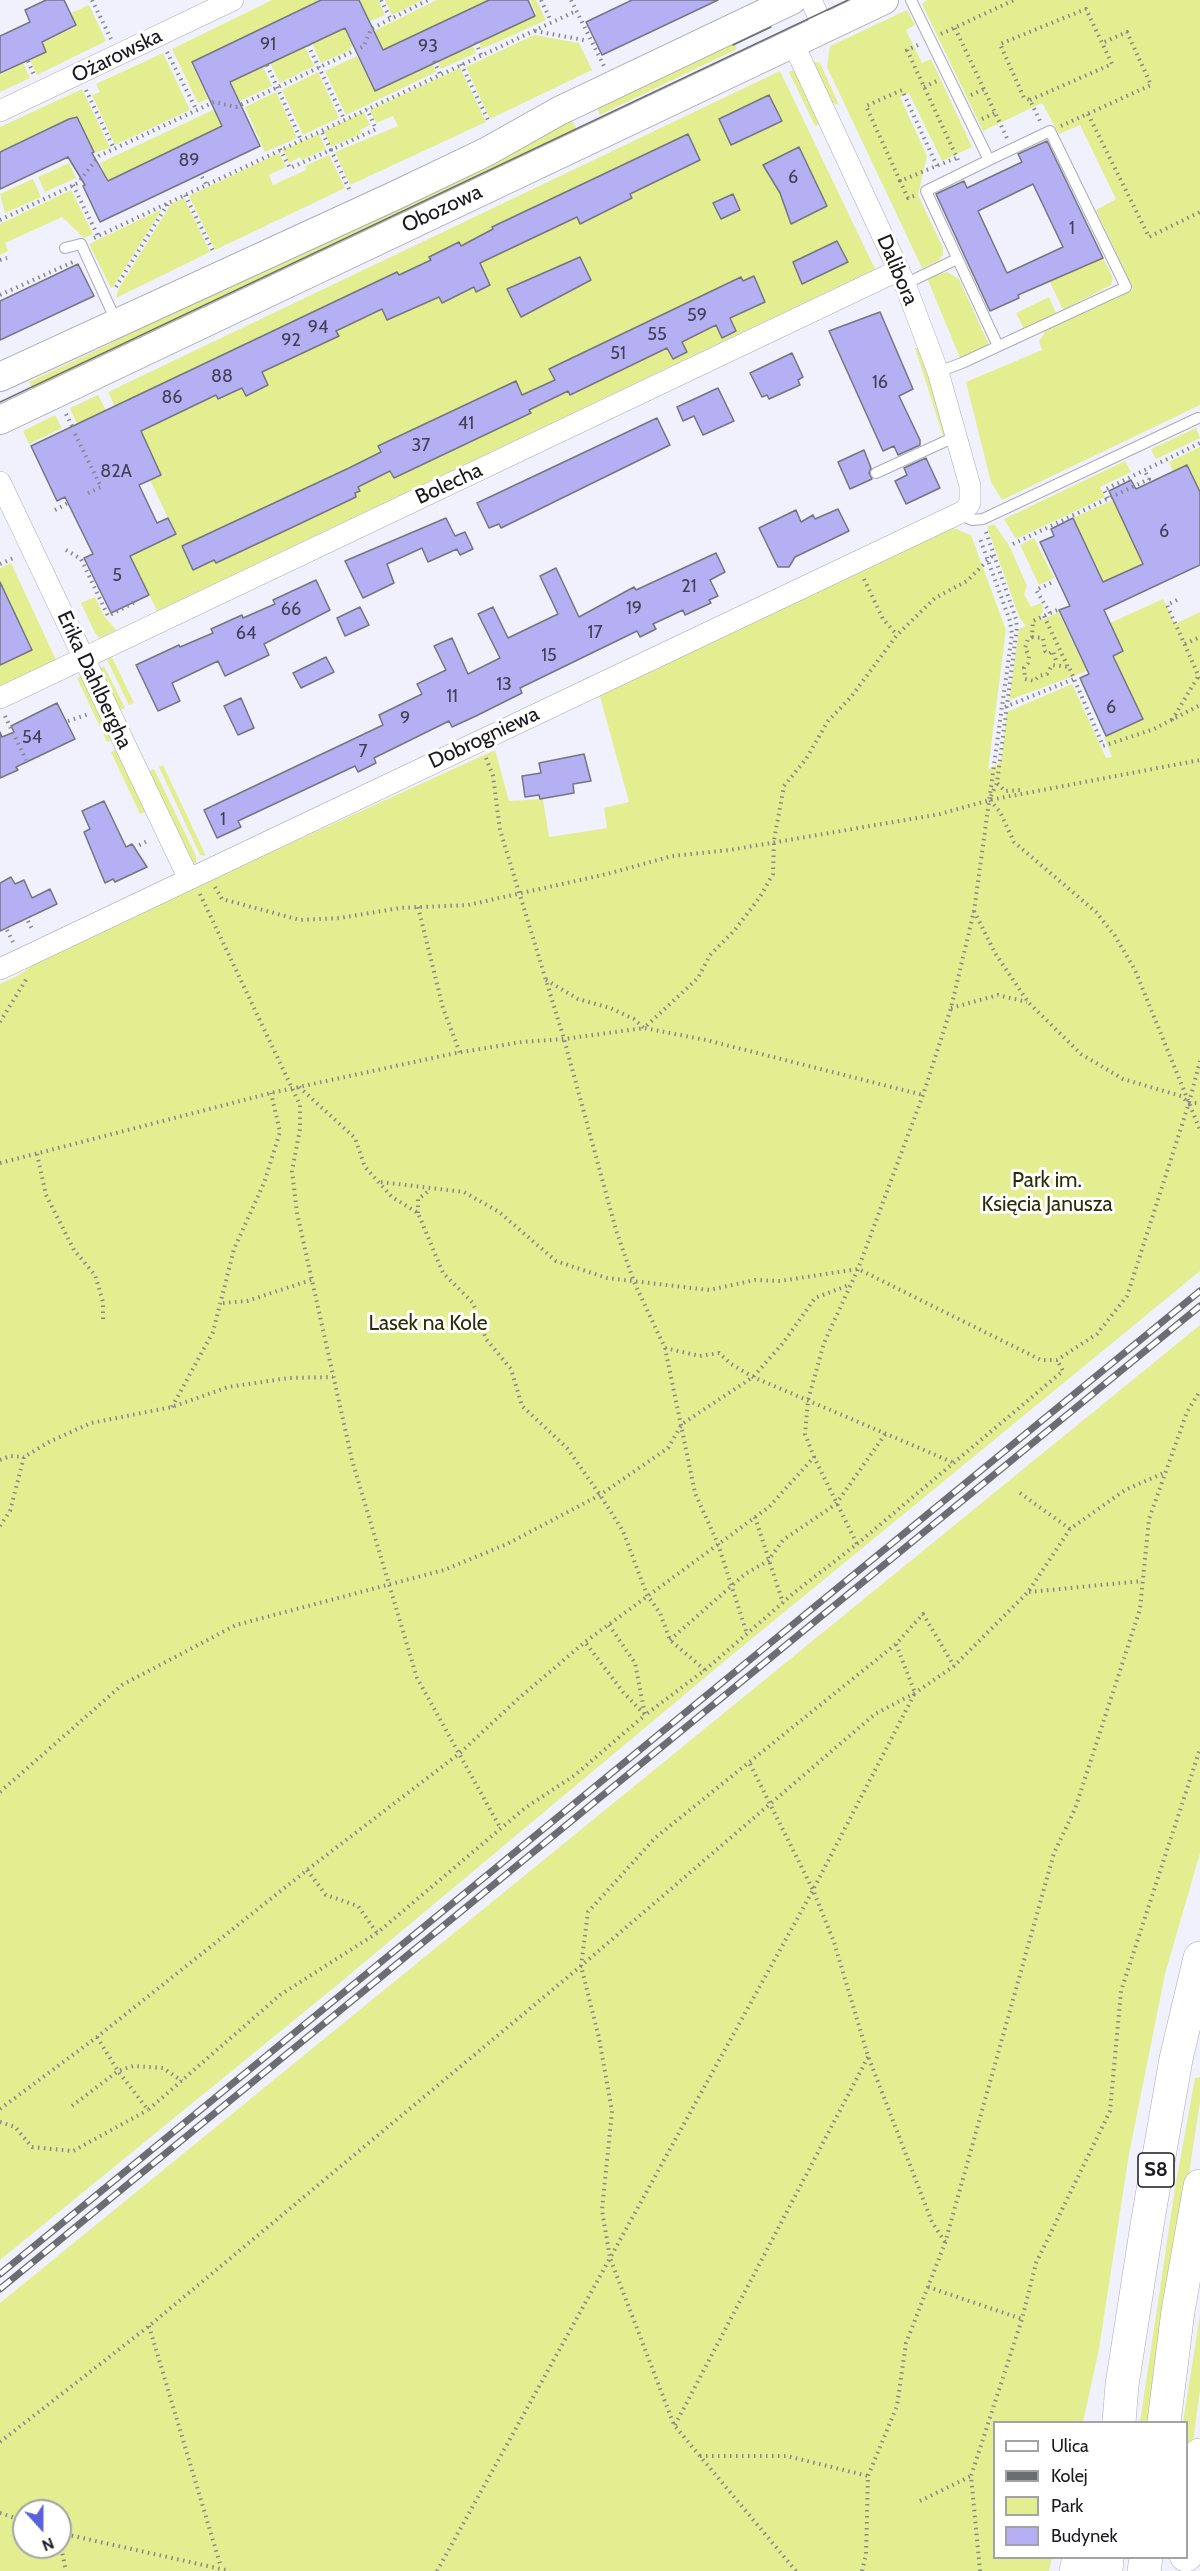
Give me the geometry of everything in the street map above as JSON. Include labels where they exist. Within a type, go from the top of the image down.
[{"type":"highway","name":"S8","points":[[1119,2421],[1122,2385],[1174,2071],[1200,1958]]},
{"type":"highway","name":"S8","points":[[1164,2421],[1178,2311],[1200,2186]]},
{"type":"highway","points":[[1112,2421],[1122,2385]]},
{"type":"highway","points":[[1188,2542],[1200,2456]]},
{"type":"street","name":"Ożarowska","points":[[0,111],[233,0]]},
{"type":"street","name":"Obozowa","points":[[0,377],[116,321],[224,276],[394,196],[486,152],[559,111],[792,0]]},
{"type":"street","points":[[812,0],[823,27]]},
{"type":"street","name":"Obozowa","points":[[0,420],[884,0]]},
{"type":"street","name":"Dalibora","points":[[793,43],[902,277],[938,372],[970,486],[964,511]]},
{"type":"street","name":"Bolecha","points":[[1,704],[84,658],[902,277]]},
{"type":"street","name":"Erika Dahlbergha","points":[[0,482],[84,658],[197,875]]},
{"type":"street","name":"Dobrogniewa","points":[[0,969],[964,511]]},
{"type":"lane","points":[[911,0],[989,160]]},
{"type":"lane","points":[[938,372],[998,346],[1126,287],[1048,132],[926,191],[998,346]]},
{"type":"lane","points":[[64,248],[81,244],[116,321]]},
{"type":"lane","points":[[902,277],[957,259]]},
{"type":"lane","points":[[964,511],[968,520],[977,520],[1000,511],[1198,418]]},
{"type":"lane","points":[[876,473],[957,436]]},
{"type":"path","points":[[92,0],[112,43]]},
{"type":"path","points":[[381,0],[390,18]]},
{"type":"path","points":[[0,213],[1,220],[73,185],[99,156],[214,102],[236,107],[364,46],[371,29],[428,0]]},
{"type":"path","points":[[541,0],[551,21]]},
{"type":"path","points":[[571,0],[604,67]]},
{"type":"path","points":[[1086,9],[1112,64],[1030,100],[1024,98],[1000,44],[1086,9]]},
{"type":"path","points":[[105,232],[576,11]]},
{"type":"path","points":[[955,28],[1012,149]]},
{"type":"path","points":[[533,30],[584,40]]},
{"type":"path","points":[[1030,100],[1048,132],[1151,85],[1127,32],[1102,43]]},
{"type":"path","points":[[476,42],[481,55]]},
{"type":"path","points":[[308,45],[344,119]]},
{"type":"path","points":[[164,46],[197,111]]},
{"type":"path","points":[[28,61],[36,79]]},
{"type":"path","points":[[434,62],[440,74]]},
{"type":"path","points":[[461,64],[489,122]]},
{"type":"path","points":[[267,65],[301,140]]},
{"type":"path","points":[[83,84],[114,149]]},
{"type":"path","points":[[900,181],[866,106],[902,90],[937,166]]},
{"type":"path","points":[[280,149],[290,168],[376,129],[366,109]]},
{"type":"path","points":[[1088,114],[1149,237],[1200,213]]},
{"type":"path","points":[[321,130],[349,189]]},
{"type":"path","points":[[202,177],[206,184]]},
{"type":"path","points":[[73,185],[98,236]]},
{"type":"path","points":[[185,195],[214,254]]},
{"type":"path","points":[[116,289],[169,202]]},
{"type":"path","points":[[0,260],[7,258]]},
{"type":"path","points":[[0,295],[77,260],[81,261]]},
{"type":"path","points":[[75,434],[101,487],[84,495]]},
{"type":"path","points":[[1108,498],[1104,489],[1200,443]]},
{"type":"path","points":[[1013,544],[1149,479],[1144,470]]},
{"type":"path","points":[[55,510],[68,503]]},
{"type":"path","points":[[990,800],[997,783],[1016,619],[985,527],[987,522],[999,517],[1000,511]]},
{"type":"path","points":[[857,1544],[836,1504],[805,1434],[808,1400],[824,1343],[858,1269],[923,1095],[951,1008],[974,911],[990,800],[1005,665],[1012,634],[1010,621],[979,536]]},
{"type":"path","points":[[66,550],[81,559],[108,616],[135,602]]},
{"type":"path","points":[[644,1028],[698,978],[710,954],[734,931],[760,897],[773,874],[774,840],[784,786],[806,759],[828,721],[851,697],[897,635],[935,598],[967,581],[994,554]]},
{"type":"path","points":[[0,564],[18,556]]},
{"type":"path","points":[[856,562],[883,619],[897,635]]},
{"type":"path","points":[[1050,613],[1036,590],[1055,581]]},
{"type":"path","points":[[1172,720],[1200,676],[1167,605],[1178,600]]},
{"type":"path","points":[[1032,637],[1033,621],[1057,610]]},
{"type":"path","points":[[1044,616],[1103,746],[1172,720],[1200,705]]},
{"type":"path","points":[[1185,644],[1200,637]]},
{"type":"path","points":[[1057,664],[1053,651],[1049,654],[1045,651],[1043,638],[1028,639],[1025,648],[1029,656],[1024,668],[1025,679],[1034,681],[1039,676],[1047,674],[1052,665],[1057,664],[1069,668]]},
{"type":"path","points":[[1005,707],[1074,679]]},
{"type":"path","points":[[1,704],[26,760]]},
{"type":"path","points":[[85,704],[93,722]]},
{"type":"path","points":[[68,721],[89,713]]},
{"type":"path","points":[[479,741],[494,776],[500,830],[564,1039],[615,1230],[634,1282],[665,1348],[695,1493],[718,1544],[747,1634]]},
{"type":"path","points":[[197,875],[222,898],[300,920],[340,918],[418,907],[468,905],[518,892],[607,874],[672,856],[730,850],[774,840],[940,814],[1014,795],[1200,760]]},
{"type":"path","points":[[997,783],[1005,791],[1014,795]]},
{"type":"path","points":[[1005,791],[1020,790]]},
{"type":"path","points":[[990,800],[1000,812],[1014,842],[1096,912],[1115,936],[1135,970],[1200,1130]]},
{"type":"path","points":[[145,831],[153,848]]},
{"type":"path","points":[[134,848],[149,840]]},
{"type":"path","points":[[197,875],[205,901],[300,1105],[300,1129],[293,1152],[292,1171],[297,1213],[352,1460],[417,1678],[501,1829]]},
{"type":"path","points":[[418,907],[443,1008],[460,1053]]},
{"type":"path","points":[[974,911],[995,953],[1028,1002],[1081,1054],[1123,1079],[1181,1096],[1190,1103],[1200,1103]]},
{"type":"path","points":[[0,1022],[21,990],[39,950]]},
{"type":"path","points":[[546,980],[578,999],[610,1008],[634,1019],[644,1028]]},
{"type":"path","points":[[951,1008],[998,995],[1028,1002]]},
{"type":"path","points":[[0,1163],[271,1093],[460,1053],[522,1042],[564,1039],[644,1028],[706,1040],[923,1095]]},
{"type":"path","points":[[381,1182],[464,1192],[498,1212],[556,1261],[607,1278],[709,1290],[755,1280],[780,1281],[858,1269],[1041,1360],[1057,1360],[1098,1334],[1127,1296],[1190,1103],[1200,1061]]},
{"type":"path","points":[[299,1087],[355,1138],[365,1167],[381,1182],[392,1197],[418,1213]]},
{"type":"path","points":[[172,1407],[213,1332],[234,1249],[264,1183],[280,1132],[271,1093]]},
{"type":"path","points":[[37,1154],[46,1195],[74,1250],[95,1275],[103,1302],[103,1323]]},
{"type":"path","points":[[431,1189],[418,1199],[418,1213],[444,1273],[473,1303],[486,1339],[511,1369],[522,1406],[567,1448],[623,1531],[647,1595],[660,1612],[669,1640],[705,1670]]},
{"type":"path","points":[[222,1303],[247,1301],[311,1280]]},
{"type":"path","points":[[0,1792],[122,1685],[236,1625],[389,1587],[444,1570],[507,1544],[600,1495],[668,1448],[682,1424],[753,1377],[783,1343],[815,1298],[850,1285]]},
{"type":"path","points":[[665,1348],[700,1356],[719,1353],[731,1364],[753,1377],[952,1462]]},
{"type":"path","points":[[0,2122],[15,2127],[32,2147],[73,2151],[148,2110],[280,1995],[377,1933],[525,1808],[575,1775],[645,1715],[705,1670],[1064,1371],[1057,1360]]},
{"type":"path","points":[[0,1460],[10,1455],[24,1457],[49,1442],[91,1424],[172,1407],[228,1387],[289,1378],[333,1377]]},
{"type":"path","points":[[861,2571],[866,2555],[868,2476],[897,2406],[906,2343],[945,2243],[1050,1864],[1075,1809],[1140,1609],[1149,1519],[1187,1412],[1200,1391]]},
{"type":"path","points":[[669,1640],[732,1585],[768,1561],[783,1540],[836,1504],[886,1433]]},
{"type":"path","points":[[0,1526],[10,1511],[24,1457]]},
{"type":"path","points":[[0,2109],[97,2037],[307,1870],[460,1753],[519,1698],[585,1642],[769,1507],[814,1457]]},
{"type":"path","points":[[0,2442],[149,2326],[581,1966],[875,1714],[915,1694],[954,1666],[1028,1592],[1070,1529],[1125,1490],[1166,1472]]},
{"type":"path","points":[[1020,1493],[1070,1529]]},
{"type":"path","points":[[755,1517],[783,1603]]},
{"type":"path","points":[[1028,1592],[1142,1581]]},
{"type":"path","points":[[796,2571],[674,2425],[610,2258],[602,2210],[612,2111],[599,2038],[581,1966],[588,1912],[655,1838],[750,1764],[896,1644],[923,1614],[954,1666]]},
{"type":"path","points":[[609,1625],[636,1663],[645,1715]]},
{"type":"path","points":[[585,1642],[622,1692],[645,1715]]},
{"type":"path","points":[[436,2571],[813,1890],[915,1694],[896,1644]]},
{"type":"path","points":[[980,2571],[971,2476],[1022,2319],[1036,2263],[1110,2111],[1121,1991],[1200,1749]]},
{"type":"path","points":[[750,1764],[813,1890],[834,1942],[868,2056],[932,2222],[945,2243]]},
{"type":"path","points":[[307,1870],[326,1895],[358,1906],[377,1933]]},
{"type":"path","points":[[97,2037],[118,2071],[148,2110]]},
{"type":"path","points":[[674,2425],[868,2056]]},
{"type":"path","points":[[72,2106],[118,2071],[133,2066],[163,2068],[182,2081]]},
{"type":"path","points":[[928,2287],[1022,2319]]},
{"type":"path","points":[[149,2326],[221,2567]]},
{"type":"path","points":[[700,2456],[787,2456],[868,2476]]},
{"type":"path","points":[[920,2501],[971,2476]]},
{"type":"path","points":[[72,2536],[221,2567],[230,2571]]},
{"type":"green space","points":[[272,0],[322,0],[191,63],[208,99],[198,103],[172,49]]},
{"type":"green space","points":[[360,0],[378,0],[385,15],[370,21]]},
{"type":"green space","points":[[385,0],[423,0],[392,15]]},
{"type":"green space","points":[[437,0],[491,0],[383,50],[374,31]]},
{"type":"green space","points":[[530,0],[536,0],[546,20],[482,49],[478,41],[536,14]]},
{"type":"green space","points":[[927,0],[1200,0],[1200,405],[1002,500],[991,482],[966,382],[1042,350],[1039,341],[1046,330],[1133,289],[1096,210],[1116,199],[1080,125],[1059,134],[1042,103],[983,131],[922,4]]},
{"type":"green space","points":[[89,5],[106,41],[37,75],[30,60],[44,53],[40,44],[75,27],[69,14]]},
{"type":"green space","points":[[907,10],[915,25],[906,30],[922,63],[931,59],[972,147],[942,161],[909,93],[900,97],[927,156],[918,195],[943,248],[943,255],[938,261],[922,268],[827,67],[830,46]]},
{"type":"green space","points":[[344,28],[352,45],[350,50],[321,63],[312,43]]},
{"type":"green space","points":[[534,35],[579,43],[592,70],[490,119],[466,67]]},
{"type":"green space","points":[[734,42],[737,49],[600,115],[597,108]]},
{"type":"green space","points":[[472,44],[476,53],[441,69],[437,60]]},
{"type":"green space","points":[[305,47],[314,66],[280,83],[270,63]]},
{"type":"green space","points":[[163,53],[190,110],[115,145],[92,95],[100,92],[96,84]]},
{"type":"green space","points":[[357,56],[374,90],[432,63],[436,72],[346,115],[325,71]]},
{"type":"green space","points":[[812,61],[820,63],[839,105],[832,103]]},
{"type":"green space","points":[[23,63],[30,78],[0,92],[0,75]]},
{"type":"green space","points":[[263,67],[272,86],[240,101],[231,82]]},
{"type":"green space","points":[[460,68],[486,122],[350,185],[335,152],[398,126],[393,116],[376,123],[370,110]]},
{"type":"green space","points":[[795,69],[822,123],[815,126],[789,72]]},
{"type":"green space","points":[[780,71],[875,269],[157,611],[123,540],[168,518],[108,392]]},
{"type":"green space","points":[[318,72],[339,118],[303,135],[282,90]]},
{"type":"green space","points":[[82,89],[110,148],[94,153],[76,116],[0,152],[0,127]]},
{"type":"green space","points":[[276,92],[297,138],[265,152],[245,107]]},
{"type":"green space","points":[[217,108],[222,126],[108,181],[100,163]]},
{"type":"green space","points":[[364,112],[370,125],[360,130],[362,133],[331,147],[324,131]]},
{"type":"green space","points":[[572,120],[577,130],[33,390],[29,382],[116,341],[112,331]]},
{"type":"green space","points":[[319,134],[326,149],[289,163],[283,150]]},
{"type":"green space","points":[[279,153],[286,167],[269,175],[273,185],[306,170],[305,166],[329,155],[345,188],[215,250],[189,196]]},
{"type":"green space","points":[[69,163],[76,178],[45,192],[38,177]]},
{"type":"green space","points":[[33,179],[41,197],[5,213],[0,194]]},
{"type":"green space","points":[[71,190],[93,234],[84,238],[62,217],[5,243],[8,251],[0,255],[0,224]]},
{"type":"green space","points":[[184,198],[210,252],[116,298],[118,290],[171,204]]},
{"type":"green space","points":[[162,209],[113,287],[111,288],[89,244]]},
{"type":"green space","points":[[1103,258],[1113,278],[1111,285],[1063,310],[1049,280]]},
{"type":"green space","points":[[947,272],[959,279],[989,345],[960,358],[927,278]]},
{"type":"green space","points":[[1049,297],[1056,313],[1024,329],[1016,313]]},
{"type":"green space","points":[[915,348],[919,348],[947,435],[943,436]]},
{"type":"green space","points":[[98,395],[106,410],[77,424],[70,408]]},
{"type":"green space","points":[[55,415],[62,428],[29,444],[23,431]]},
{"type":"green space","points":[[1196,428],[1200,438],[1156,459],[1151,449]]},
{"type":"green space","points":[[1200,447],[1200,492],[1187,465],[1173,472],[1169,462]]},
{"type":"green space","points":[[1125,461],[1131,472],[1100,487],[1105,497],[1016,539],[1004,519]]},
{"type":"green space","points":[[1113,500],[1143,564],[1103,582],[1073,518]]},
{"type":"green space","points":[[994,524],[1009,545],[1027,586],[1024,594],[1031,607],[1042,603],[1043,611],[1040,616],[1042,620],[1058,612],[1087,671],[1009,700],[1019,629],[1026,626],[1020,619],[987,527]]},
{"type":"green space","name":"Lasek na Kole","points":[[951,527],[971,535],[1006,630],[988,770],[1001,762],[1007,712],[1072,684],[1106,758],[1112,757],[1104,737],[1143,719],[1113,656],[1123,651],[1110,623],[1163,599],[1175,624],[1200,612],[1200,1271],[732,1655],[336,1986],[0,2260],[0,984],[19,975],[48,954],[495,750],[509,801],[543,799],[549,837],[607,828],[604,808],[629,802],[599,693]]},
{"type":"green space","points":[[1034,538],[1054,578],[1039,585],[1020,545]]},
{"type":"green space","points":[[11,563],[56,660],[0,686],[0,665],[32,650],[0,582],[0,568]]},
{"type":"green space","points":[[95,597],[104,616],[116,630],[100,638],[95,633],[81,603]]},
{"type":"green space","points":[[112,657],[134,703],[129,705],[107,660]]},
{"type":"green space","points":[[104,666],[125,708],[118,710],[99,669]]},
{"type":"green space","points":[[82,676],[112,740],[107,742],[77,678]]},
{"type":"green space","points":[[117,749],[147,811],[140,814],[111,752]]},
{"type":"green space","points":[[163,765],[206,856],[200,855],[159,767]]},
{"type":"green space","points":[[154,769],[196,856],[196,864],[192,862],[148,772]]},
{"type":"green space","points":[[1200,1325],[1200,1853],[1165,1974],[1129,2154],[1099,2349],[1083,2421],[993,2421],[993,2559],[1052,2559],[1049,2571],[0,2571],[0,2303]]},
{"type":"green space","points":[[1200,2077],[1200,2102],[1151,2421],[1140,2421],[1175,2188],[1195,2078]]},
{"type":"green space","points":[[1200,2315],[1200,2389],[1188,2479],[1188,2421],[1183,2421]]},
{"type":"building","points":[[46,0],[64,0],[76,25],[42,42],[46,52],[0,73],[0,36],[30,22],[25,10]]},
{"type":"building","points":[[321,0],[359,0],[383,50],[489,0],[528,0],[535,16],[375,91],[345,28],[230,82],[260,146],[100,222],[83,186],[85,185],[68,157],[0,189],[0,152],[69,119],[77,117],[94,152],[92,153],[108,181],[222,126],[192,62]]},
{"type":"building","points":[[632,0],[718,0],[602,55],[586,22]]},
{"type":"building","points":[[769,95],[782,121],[731,145],[719,119]]},
{"type":"building","points":[[688,134],[700,160],[630,194],[632,198],[580,224],[577,217],[480,263],[490,285],[476,292],[474,287],[442,303],[439,297],[387,320],[382,309],[336,331],[339,336],[262,372],[268,385],[246,396],[242,388],[218,399],[216,395],[141,431],[161,475],[139,485],[157,523],[168,518],[176,534],[130,556],[149,595],[111,613],[84,558],[93,554],[65,497],[57,501],[31,446],[397,272],[399,275],[431,260],[429,257],[459,242],[461,246],[493,229],[492,227]]},
{"type":"building","points":[[1047,141],[1103,258],[1018,295],[1019,298],[990,311],[936,194],[964,181],[967,188],[1022,162],[1018,154]],"holes":[[[1033,184],[1063,247],[1007,273],[978,211]]]},
{"type":"building","points":[[799,147],[827,206],[791,224],[780,193],[763,165]]},
{"type":"building","points":[[733,194],[740,210],[721,219],[713,203]]},
{"type":"building","points":[[837,241],[848,262],[802,284],[793,262]]},
{"type":"building","points":[[580,257],[591,280],[521,317],[507,289]]},
{"type":"building","points":[[78,264],[94,296],[0,340],[0,301]]},
{"type":"building","points":[[754,276],[765,302],[730,318],[736,331],[722,338],[716,325],[682,342],[687,352],[673,359],[667,348],[570,395],[568,391],[529,410],[531,413],[394,478],[390,471],[358,487],[360,491],[355,493],[356,497],[216,563],[214,560],[193,570],[182,546],[349,468],[381,452],[378,446],[516,381],[522,395],[555,380],[549,369],[741,277],[743,281]]},
{"type":"building","points":[[880,312],[913,389],[899,396],[920,440],[920,445],[898,455],[894,446],[883,451],[829,331]]},
{"type":"building","points":[[792,353],[803,377],[798,380],[800,385],[769,399],[767,395],[762,397],[750,373]]},
{"type":"building","points":[[718,388],[734,421],[703,435],[694,416],[683,421],[677,407]]},
{"type":"building","points":[[657,418],[670,445],[501,528],[499,524],[489,528],[477,503]]},
{"type":"building","points":[[864,450],[871,468],[869,473],[872,479],[850,489],[838,462]]},
{"type":"building","points":[[926,458],[940,488],[906,504],[895,481],[907,475],[904,468]]},
{"type":"building","points":[[1187,465],[1200,492],[1200,565],[1104,610],[1123,651],[1113,656],[1143,719],[1106,736],[1080,678],[1089,674],[1059,610],[1070,606],[1040,542],[1054,536],[1051,529],[1073,518],[1103,582],[1143,564],[1109,491],[1131,480],[1136,489]]},
{"type":"building","points":[[838,509],[849,531],[795,557],[789,567],[778,567],[759,528],[796,510],[801,522],[813,515],[815,519]]},
{"type":"building","points":[[446,518],[455,536],[465,532],[473,549],[460,555],[457,549],[428,562],[422,548],[387,564],[394,583],[363,598],[345,561]]},
{"type":"building","points":[[716,553],[725,572],[710,580],[718,596],[709,600],[711,603],[685,615],[683,610],[653,624],[656,629],[640,637],[637,631],[520,688],[522,693],[476,716],[452,727],[449,721],[374,758],[376,763],[358,772],[355,766],[238,821],[241,827],[217,838],[204,810],[383,725],[379,715],[422,694],[417,684],[446,670],[434,646],[452,638],[468,674],[500,658],[478,614],[493,607],[508,638],[558,614],[540,576],[556,568],[579,617],[634,587],[636,590]]},
{"type":"building","points":[[316,580],[330,610],[264,644],[269,655],[225,676],[218,661],[172,683],[180,701],[158,711],[136,665],[179,645],[180,647],[213,633],[211,629],[242,615],[243,618],[275,604],[273,600]]},
{"type":"building","points":[[0,582],[32,650],[0,665]]},
{"type":"building","points":[[360,607],[369,625],[345,636],[337,618]]},
{"type":"building","points":[[326,657],[334,672],[301,688],[293,673]]},
{"type":"building","points":[[241,698],[254,728],[238,735],[224,706]]},
{"type":"building","points":[[57,703],[75,739],[16,767],[18,770],[0,778],[0,732],[2,737],[14,732],[11,726]]},
{"type":"building","points":[[584,754],[591,781],[573,784],[574,793],[540,799],[539,795],[525,797],[522,776],[541,773],[539,763]]},
{"type":"building","points":[[104,801],[126,847],[132,844],[147,867],[115,882],[113,879],[105,883],[84,832],[90,829],[82,811]]},
{"type":"building","points":[[11,877],[15,884],[24,880],[32,898],[50,889],[57,904],[0,931],[0,883]]},
{"type":"tram line","points":[[0,402],[848,0]]},
{"type":"tram line","points":[[733,45],[771,27]]},
{"type":"railway","points":[[0,2274],[1200,1291]]},
{"type":"railway","points":[[0,2289],[1200,1306]]},
{"type":"park label","name":"Park im. Księcia Janusza","points":[[1047,1193]]}]
